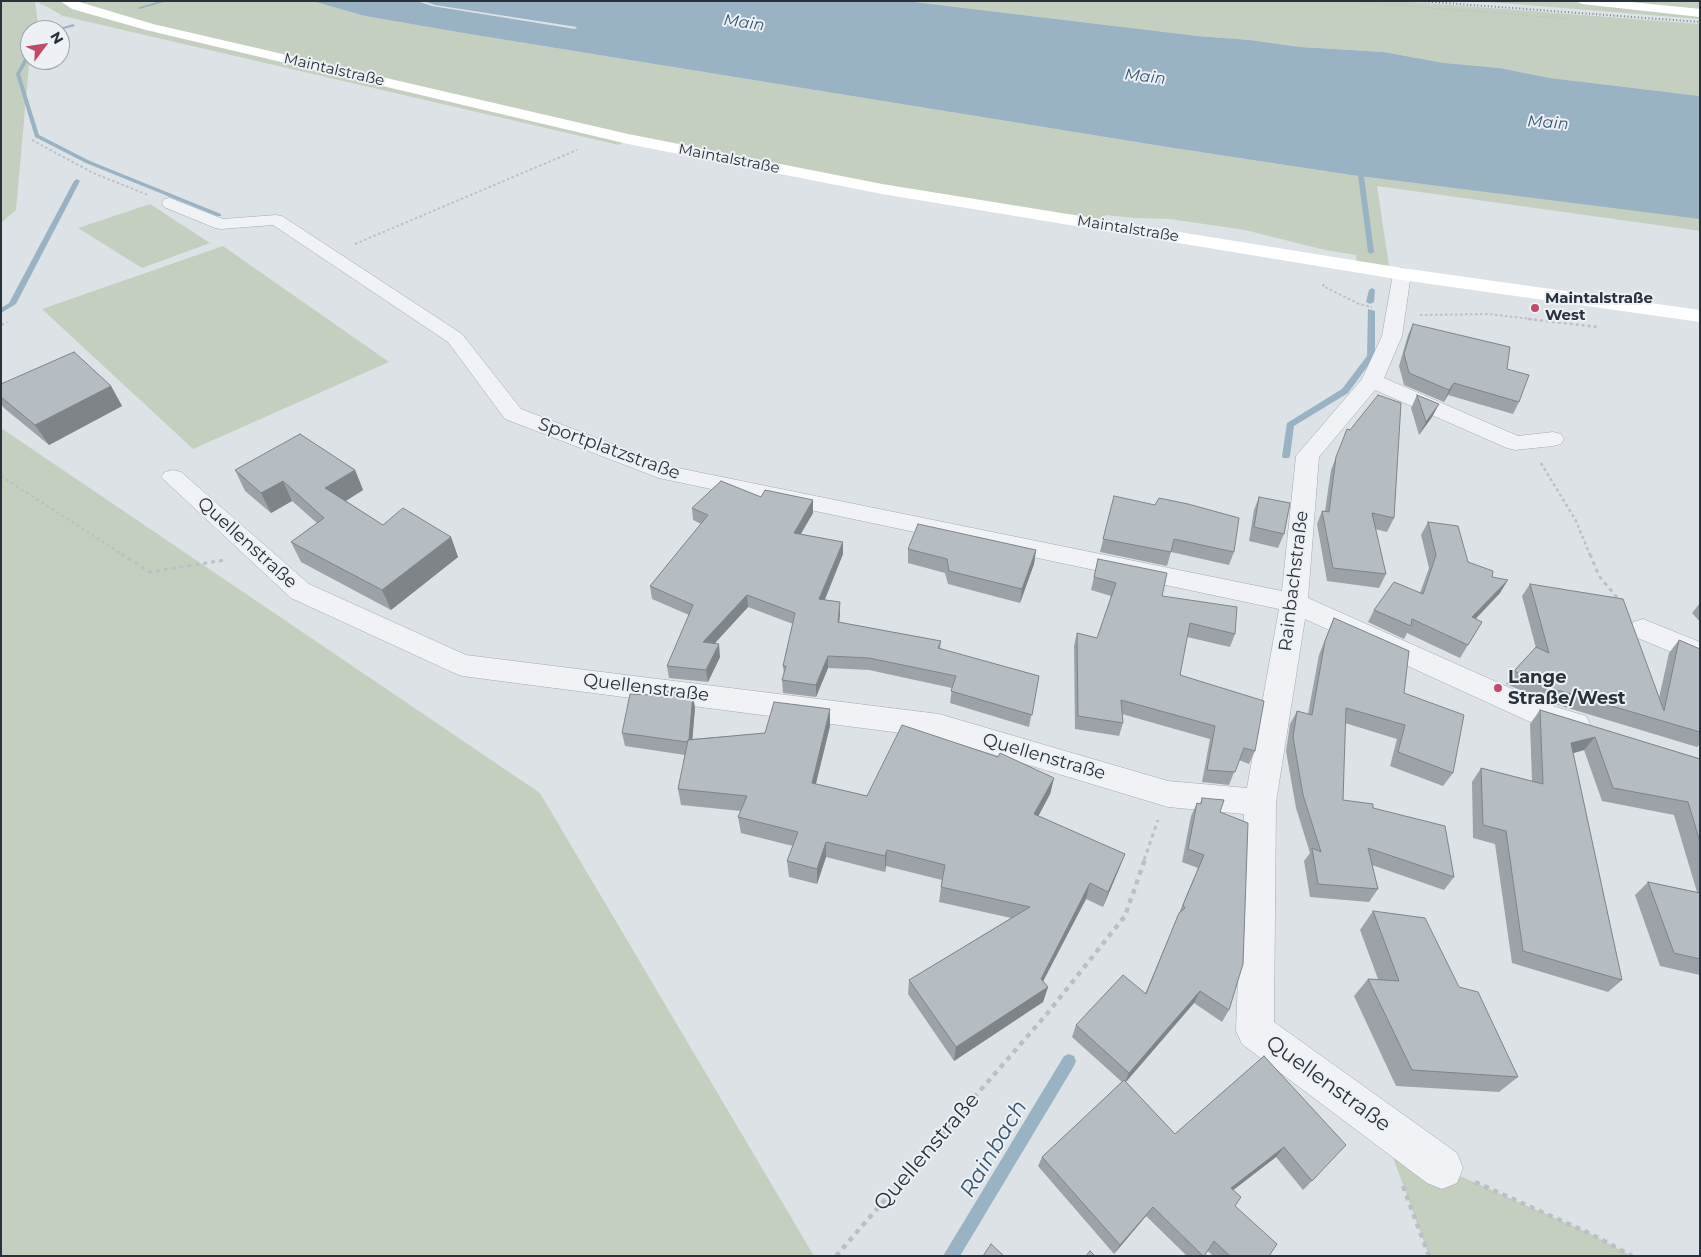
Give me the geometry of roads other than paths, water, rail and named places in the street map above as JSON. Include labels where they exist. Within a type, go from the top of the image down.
[{"type":"main road","name":"Maintalstraße","points":[[66,1],[76,6],[150,27],[628,139],[882,189],[1402,274],[1700,316]]},
{"type":"main road","points":[[1582,1],[1700,13]]},
{"type":"street","name":"Sportplatzstraße","points":[[170,203],[221,224],[276,220],[455,338],[513,414],[667,473],[1294,603],[1538,713],[1605,734]]},
{"type":"street","name":"Rainbachstraße","points":[[1260,802],[1294,603],[1308,456],[1372,381],[1392,336],[1402,274]]},
{"type":"street","points":[[1372,381],[1515,443],[1553,439]]},
{"type":"street","name":"Quellenstraße","points":[[173,477],[300,591],[462,664],[939,726],[1168,794],[1260,802],[1255,1031],[1442,1168]]},
{"type":"street","points":[[1643,630],[1700,654]]},
{"type":"water","name":"Main","points":[[312,1],[417,1],[432,6],[575,29],[577,27],[435,5],[423,1],[906,1],[1300,47],[1384,52],[1444,63],[1500,68],[1550,78],[1700,96],[1700,219],[1351,175],[1167,147],[463,33],[365,16]]},
{"type":"waterway","points":[[139,8],[166,1]]},
{"type":"waterway","points":[[20,70],[18,74],[37,136],[88,162],[219,215]]},
{"type":"waterway","name":"Rainbach","points":[[1361,176],[1371,252]]},
{"type":"waterway","points":[[1,311],[12,304],[77,181]]},
{"type":"waterway","name":"Rainbach","points":[[1370,302],[1372,290]]},
{"type":"waterway","name":"Rainbach","points":[[1286,456],[1290,425],[1345,391],[1371,356],[1371,311]]},
{"type":"waterway","name":"Rainbach","points":[[951,1256],[1069,1061]]},
{"type":"railway","points":[[1418,1],[1700,22]]},
{"type":"place","name":"Maintalstraße West","points":[[1535,308]]},
{"type":"place","name":"Lange Straße/West","points":[[1498,688]]}]
